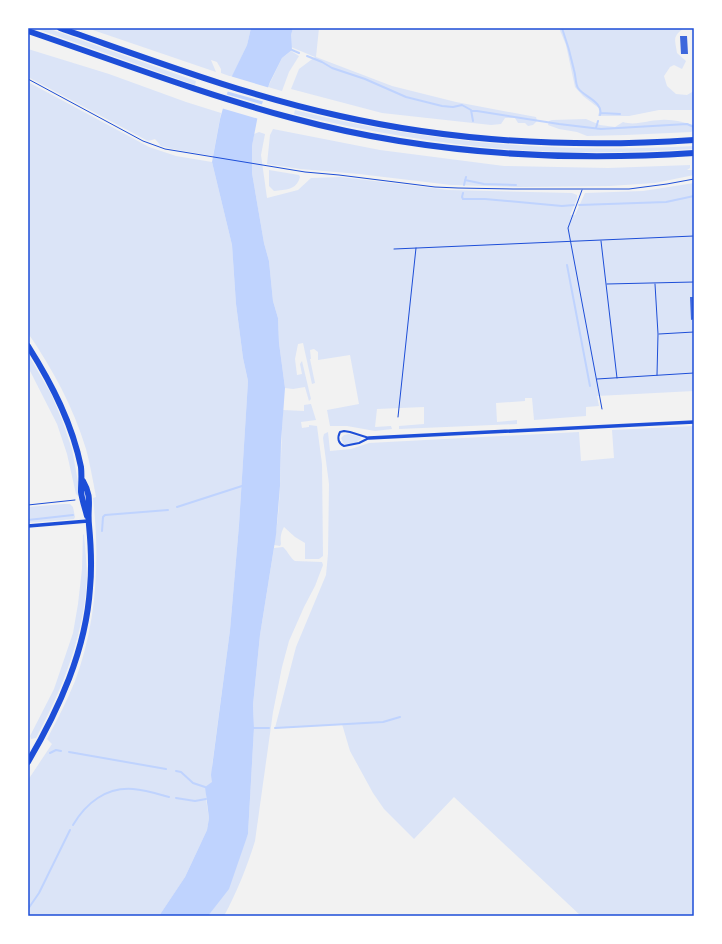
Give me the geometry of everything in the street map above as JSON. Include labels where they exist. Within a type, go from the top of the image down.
[{"type":"main road","points":[[60,28],[197,76],[297,106],[376,124],[468,137],[518,141],[633,143],[694,140]]},
{"type":"main road","points":[[67,28],[78,34]]},
{"type":"main road","points":[[28,31],[193,89],[293,119],[372,136],[419,144],[516,154],[573,157],[694,153]]},
{"type":"main road","points":[[28,34],[56,40]]},
{"type":"main road","points":[[28,346],[48,378],[74,438],[83,481],[88,490],[88,521],[91,559],[90,589],[76,660],[60,702],[28,762]]},
{"type":"street","points":[[369,438],[694,422]]},
{"type":"street","points":[[28,526],[88,521]]},
{"type":"lane","points":[[344,431],[356,433],[369,438],[359,443],[344,446],[338,439],[340,432],[344,431]]},
{"type":"path","points":[[28,79],[143,141],[185,154],[305,172],[435,187],[482,189],[629,189],[694,179]]},
{"type":"path","points":[[582,190],[568,228],[602,409]]},
{"type":"path","points":[[394,249],[694,236]]},
{"type":"path","points":[[600,240],[618,378]]},
{"type":"path","points":[[398,417],[416,248]]},
{"type":"path","points":[[606,284],[694,282]]},
{"type":"path","points":[[655,284],[658,334],[657,375]]},
{"type":"path","points":[[658,334],[694,332]]},
{"type":"path","points":[[596,379],[694,373]]},
{"type":"path","points":[[28,505],[75,500]]},
{"type":"shaded area","points":[[34,28],[47,28],[53,30],[196,81],[195,85]]},
{"type":"shaded area","points":[[87,28],[251,28],[247,45],[232,77],[221,73],[221,69],[217,62],[211,60],[216,72]]},
{"type":"shaded area","points":[[293,28],[319,28],[316,57],[392,86],[456,102],[536,117],[537,121],[533,125],[528,126],[525,123],[518,123],[515,118],[505,118],[501,124],[491,125],[382,113],[291,89],[299,69],[315,57],[291,47],[291,35]]},
{"type":"shaded area","points":[[559,28],[684,28],[676,36],[675,41],[677,53],[686,61],[682,69],[674,65],[670,67],[664,76],[667,86],[676,94],[687,95],[694,91],[694,110],[659,110],[629,116],[598,116],[600,109],[583,96],[575,87],[566,45]]},
{"type":"shaded area","points":[[28,49],[109,74],[221,113],[213,156],[161,146],[155,139],[148,141],[28,77]]},
{"type":"shaded area","points":[[291,51],[299,56],[289,72],[282,91],[268,87],[282,58]]},
{"type":"shaded area","points":[[28,82],[149,147],[176,156],[212,162],[232,245],[236,304],[243,358],[248,381],[239,525],[230,630],[212,766],[212,783],[207,786],[206,799],[209,818],[207,830],[185,877],[159,916],[28,916],[28,780],[52,744],[47,739],[69,696],[88,637],[95,591],[96,544],[93,498],[96,497],[86,449],[69,403],[46,361],[28,333]]},
{"type":"shaded area","points":[[295,110],[394,131],[493,143],[543,147],[594,148],[694,146],[694,149],[573,152],[503,149],[432,141],[363,129],[294,114]]},
{"type":"shaded area","points":[[586,119],[600,125],[615,127],[623,122],[637,123],[656,120],[669,120],[693,125],[694,130],[691,132],[587,136],[548,125],[549,121],[552,120]]},
{"type":"shaded area","points":[[273,129],[380,150],[504,166],[608,168],[690,165],[690,168],[687,170],[694,170],[694,175],[655,183],[610,186],[518,187],[451,185],[359,174],[300,169],[267,164],[270,135]]},
{"type":"shaded area","points":[[259,132],[265,134],[261,155],[267,198],[298,190],[311,178],[341,177],[449,190],[572,193],[577,195],[577,199],[570,215],[575,215],[585,193],[643,191],[694,183],[694,391],[597,396],[599,406],[586,407],[586,416],[534,420],[532,398],[525,398],[525,401],[496,403],[497,422],[517,420],[517,424],[399,429],[399,426],[424,424],[424,407],[377,409],[375,427],[391,426],[392,429],[375,431],[347,426],[330,426],[327,410],[359,404],[350,355],[318,360],[318,352],[314,349],[310,350],[310,359],[315,383],[312,384],[303,343],[298,344],[295,359],[297,375],[302,374],[300,364],[302,361],[311,399],[309,401],[305,387],[293,389],[285,388],[279,343],[278,318],[273,301],[269,261],[264,243],[252,173],[252,146],[254,134]]},
{"type":"shaded area","points":[[269,170],[299,175],[300,177],[296,185],[293,187],[274,191],[269,186]]},
{"type":"shaded area","points":[[28,354],[51,394],[62,420],[72,449],[80,493],[78,496],[76,494],[67,454],[57,424],[28,367]]},
{"type":"shaded area","points":[[311,404],[316,420],[301,422],[302,428],[309,427],[309,425],[317,426],[322,464],[323,556],[319,559],[305,559],[305,543],[295,537],[284,527],[281,535],[280,546],[274,545],[280,495],[283,410],[304,411],[304,405]]},
{"type":"shaded area","points":[[694,426],[694,916],[581,916],[454,797],[414,839],[384,809],[373,793],[350,751],[342,724],[275,728],[296,647],[326,575],[328,554],[329,484],[323,438],[324,434],[328,432],[330,451],[351,449],[369,443],[579,432],[581,461],[614,458],[612,430]]},
{"type":"shaded area","points":[[349,434],[360,437],[361,439],[354,444],[344,444],[341,438],[344,435]]},
{"type":"shaded area","points":[[70,504],[73,507],[74,519],[28,523],[28,507]]},
{"type":"shaded area","points":[[83,534],[87,578],[82,620],[77,640],[55,700],[36,738],[31,739],[30,736],[54,689],[73,633],[82,569]]},
{"type":"shaded area","points":[[283,547],[295,561],[322,562],[323,565],[315,586],[289,641],[282,667],[273,712],[255,841],[252,851],[237,889],[224,916],[208,916],[216,905],[248,834],[254,728],[253,705],[260,635],[274,548]]},
{"type":"water","points":[[251,28],[293,28],[291,35],[292,50],[282,58],[270,82],[258,115],[252,146],[252,173],[264,243],[269,261],[273,301],[278,318],[279,343],[285,388],[276,535],[260,635],[253,705],[254,728],[248,834],[229,889],[208,916],[159,916],[185,877],[207,830],[209,818],[205,787],[212,782],[211,775],[230,630],[239,525],[248,381],[243,358],[236,304],[232,245],[212,162],[220,119],[232,76],[247,45]]},
{"type":"pier","points":[[230,76],[270,88],[265,102],[226,91]]},
{"type":"pier","points":[[225,94],[264,105],[259,119],[221,108]]},
{"type":"building","points":[[680,36],[687,36],[688,54],[681,54]]},
{"type":"building","points":[[690,297],[694,297],[694,319],[691,320]]},
{"type":"waterway","points":[[562,28],[575,72],[577,86],[596,103],[599,107],[600,115]]},
{"type":"waterway","points":[[292,50],[299,53]]},
{"type":"waterway","points":[[307,56],[332,68],[365,79],[406,97],[442,106],[453,107],[462,105],[471,110],[473,121]]},
{"type":"waterway","points":[[472,111],[601,129],[687,124],[694,127]]},
{"type":"waterway","points":[[601,113],[620,114]]},
{"type":"waterway","points":[[596,128],[598,121]]},
{"type":"waterway","points":[[464,185],[466,177]]},
{"type":"waterway","points":[[465,180],[484,184],[516,185]]},
{"type":"waterway","points":[[463,193],[463,199],[485,199],[562,206],[574,205]]},
{"type":"waterway","points":[[579,205],[666,202],[694,196]]},
{"type":"waterway","points":[[567,265],[590,386]]},
{"type":"waterway","points":[[177,507],[242,486]]},
{"type":"waterway","points":[[102,531],[103,517],[105,515],[168,510]]},
{"type":"waterway","points":[[28,520],[73,515]]},
{"type":"waterway","points":[[275,728],[383,722],[400,717]]},
{"type":"waterway","points":[[254,728],[269,728]]},
{"type":"waterway","points":[[50,753],[56,750],[61,751]]},
{"type":"waterway","points":[[69,752],[166,769]]},
{"type":"waterway","points":[[176,771],[181,772],[193,783],[205,787]]},
{"type":"waterway","points":[[73,825],[91,803],[114,791],[133,789],[169,797]]},
{"type":"waterway","points":[[176,798],[195,801],[206,799]]},
{"type":"waterway","points":[[28,909],[39,893],[70,830]]}]
